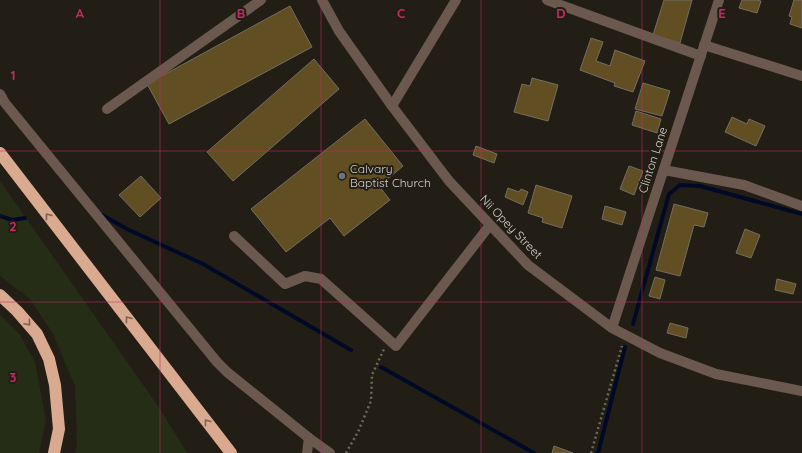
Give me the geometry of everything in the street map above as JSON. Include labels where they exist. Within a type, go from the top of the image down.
[{"type":"highway","points":[[0,153],[231,453]]},
{"type":"highway","points":[[0,295],[17,311],[37,334],[49,359],[55,385],[59,429],[54,453]]},
{"type":"street","points":[[107,109],[261,0]]},
{"type":"street","name":"Nii Opey Street","points":[[322,0],[339,31],[392,106],[449,181],[528,265],[612,328],[660,353],[716,374],[802,391]]},
{"type":"street","points":[[392,106],[456,0]]},
{"type":"street","points":[[547,0],[700,56]]},
{"type":"street","name":"Clinton Lane","points":[[612,328],[719,0]]},
{"type":"street","points":[[704,45],[802,76]]},
{"type":"street","points":[[2,99],[217,362],[227,372],[330,453]]},
{"type":"street","points":[[664,170],[744,185],[802,206]]},
{"type":"street","points":[[234,236],[285,284],[305,276],[321,279],[396,346],[490,225]]},
{"type":"street","points":[[307,453],[309,438]]},
{"type":"path","points":[[591,453],[625,335]]},
{"type":"path","points":[[346,453],[358,432],[371,401],[372,375],[388,340]]},
{"type":"green space","points":[[0,181],[160,409],[187,453],[75,453],[77,445],[75,386],[52,332],[30,299],[0,276]]},
{"type":"green space","points":[[0,315],[20,335],[35,362],[46,420],[39,453],[0,453]]},
{"type":"building","points":[[664,0],[692,0],[680,43],[653,35]]},
{"type":"building","points":[[742,0],[761,1],[757,13],[739,8]]},
{"type":"building","points":[[794,0],[802,0],[802,28],[790,24],[792,17],[789,16]]},
{"type":"building","points":[[290,6],[312,47],[169,124],[147,84]]},
{"type":"building","points":[[591,38],[603,42],[596,61],[610,66],[615,50],[645,61],[633,92],[614,86],[615,83],[580,70]]},
{"type":"building","points":[[314,59],[339,89],[233,181],[207,152]]},
{"type":"building","points":[[532,78],[558,85],[548,121],[514,112],[522,84],[530,86]]},
{"type":"building","points":[[643,83],[670,91],[662,116],[635,109]]},
{"type":"building","points":[[636,111],[661,119],[657,133],[632,125]]},
{"type":"building","points":[[732,117],[747,124],[749,119],[765,126],[756,146],[725,132]]},
{"type":"building","name":"Calvary Baptist Church","points":[[365,119],[403,166],[379,186],[390,200],[344,236],[330,218],[286,252],[251,209]]},
{"type":"building","points":[[476,146],[497,154],[494,163],[473,155]]},
{"type":"building","points":[[629,166],[643,171],[634,195],[620,189]]},
{"type":"building","points":[[141,176],[161,198],[140,217],[119,195]]},
{"type":"building","points":[[536,185],[572,196],[562,228],[542,222],[543,218],[528,213]]},
{"type":"building","points":[[508,188],[519,192],[521,189],[528,192],[523,205],[505,197]]},
{"type":"building","points":[[674,204],[708,213],[704,227],[694,225],[680,276],[656,270]]},
{"type":"building","points":[[605,206],[626,212],[622,225],[602,219]]},
{"type":"building","points":[[745,229],[760,235],[751,258],[736,253]]},
{"type":"building","points":[[655,277],[665,280],[660,299],[649,296]]},
{"type":"building","points":[[777,279],[796,284],[793,294],[775,290]]},
{"type":"building","points":[[670,323],[688,328],[686,338],[667,333]]},
{"type":"building","points":[[554,446],[573,453],[552,453]]},
{"type":"waterway","points":[[633,324],[669,194],[680,185],[700,186],[802,214]]},
{"type":"waterway","points":[[100,214],[129,230],[203,264],[351,350]]},
{"type":"waterway","points":[[0,216],[12,220],[25,218]]},
{"type":"waterway","points":[[598,453],[625,347]]},
{"type":"waterway","points":[[381,367],[534,453]]},
{"type":"place","name":"Calvary Baptist Church","points":[[342,176]]}]
